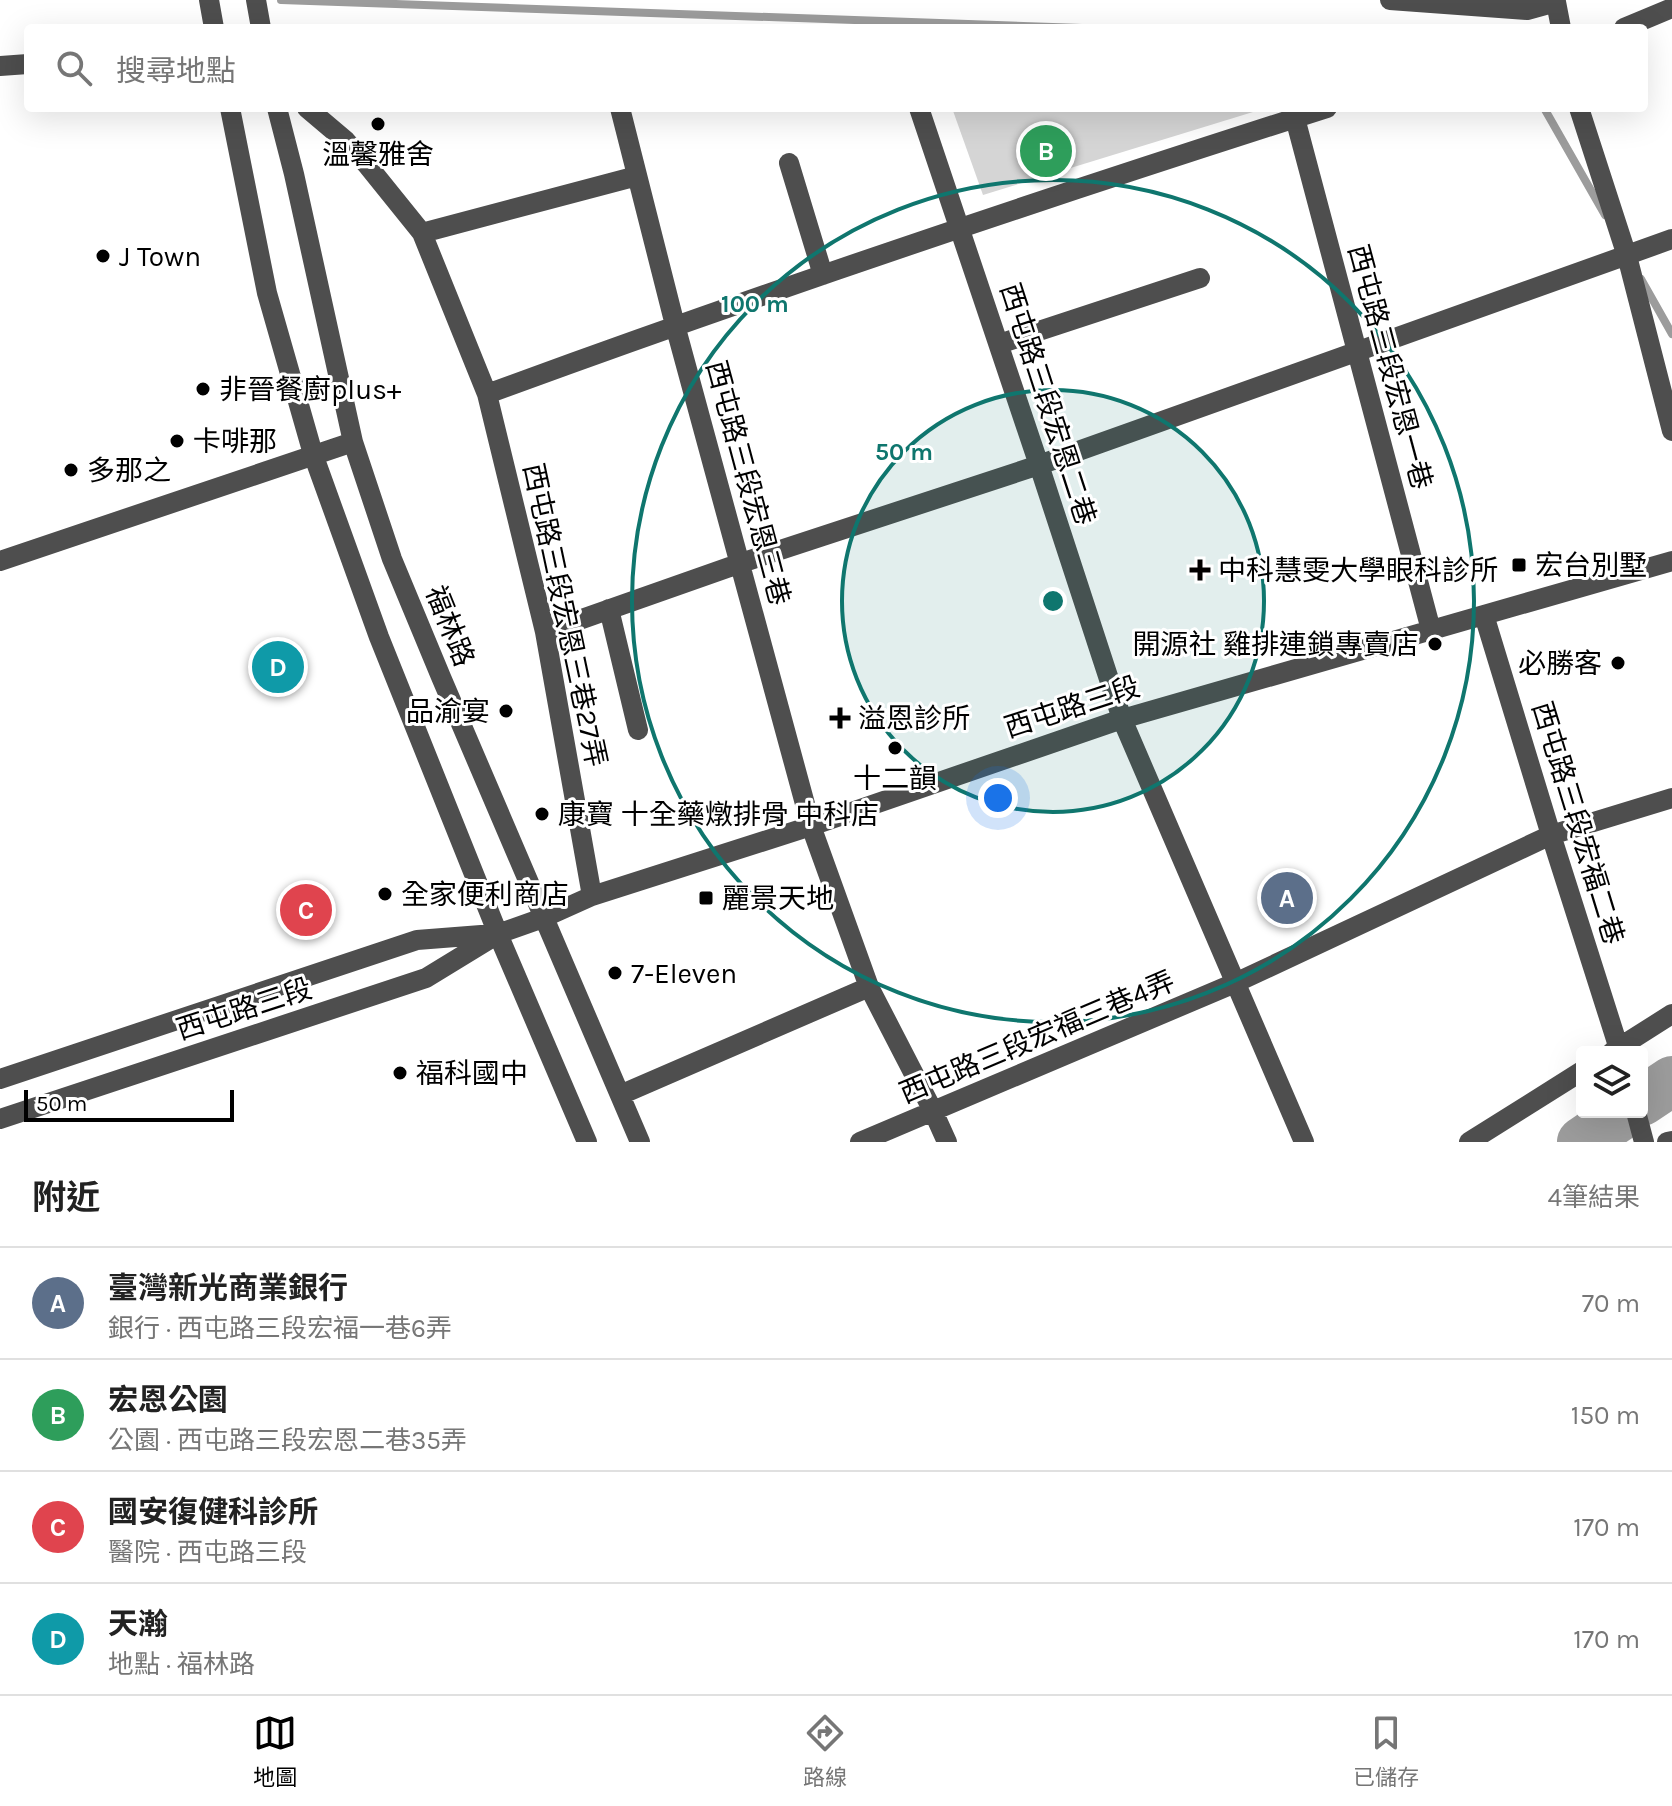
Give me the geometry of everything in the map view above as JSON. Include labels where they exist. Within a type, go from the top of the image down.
[{"type":"street","points":[[1390,0],[1527,10],[1556,1],[1560,24]]},
{"type":"street","points":[[1634,24],[1672,8]]},
{"type":"street","points":[[0,66],[24,64]]},
{"type":"street","points":[[231,112],[267,293],[313,454],[379,637],[498,934],[587,1142]]},
{"type":"street","name":"福林路","points":[[278,112],[298,189],[353,442],[392,559],[640,1142]]},
{"type":"street","name":"西屯路三段宏恩三巷27弄","points":[[312,112],[346,141],[422,233],[487,394],[545,632],[592,896]]},
{"type":"street","name":"西屯路三段宏恩三巷","points":[[621,112],[675,325],[811,826],[869,987],[947,1142]]},
{"type":"street","name":"西屯路三段宏恩二巷","points":[[920,112],[1122,719],[1304,1142]]},
{"type":"street","points":[[487,394],[675,325],[1314,112]]},
{"type":"street","points":[[1580,112],[1627,256],[1672,431]]},
{"type":"street","name":"西屯路三段宏恩一巷","points":[[1295,118],[1431,630]]},
{"type":"street","points":[[789,163],[823,275]]},
{"type":"street","points":[[422,233],[637,176]]},
{"type":"street","points":[[545,632],[741,563],[1039,465],[1672,239]]},
{"type":"street","points":[[999,344],[1200,278]]},
{"type":"street","points":[[0,561],[353,442]]},
{"type":"street","name":"西屯路三段","points":[[0,1119],[426,978],[498,934],[592,896],[811,826],[1122,719],[1672,561]]},
{"type":"street","points":[[609,609],[638,730]]},
{"type":"street","name":"西屯路三段宏福二巷","points":[[1484,615],[1616,1046]]},
{"type":"street","name":"西屯路三段宏福三巷4弄","points":[[860,1142],[1235,983],[1551,835],[1672,798]]},
{"type":"street","name":"西屯路三段","points":[[0,1079],[417,940],[498,934]]},
{"type":"street","points":[[620,1095],[869,987]]},
{"type":"street","points":[[1623,1046],[1672,1014]]},
{"type":"street","points":[[1469,1142],[1576,1075]]},
{"type":"street","points":[[1638,1118],[1644,1142]]},
{"type":"shaded area","points":[[953,112],[1253,112],[983,195]]},
{"type":"waterway","points":[[281,0],[968,24]]},
{"type":"waterway","points":[[1546,112],[1605,215]]},
{"type":"waterway","points":[[1641,279],[1672,334]]},
{"type":"waterway","points":[[1648,1097],[1672,1081]]},
{"type":"waterway","points":[[1582,1142],[1617,1118]]},
{"type":"place","name":"溫馨雅舍","points":[[378,124]]},
{"type":"place","name":"宏恩公園","points":[[1046,151]]},
{"type":"place","name":"J Town","points":[[103,256]]},
{"type":"place","name":"非晉餐廚plus+","points":[[203,389]]},
{"type":"place","name":"卡啡那","points":[[177,441]]},
{"type":"place","name":"多那之","points":[[71,470]]},
{"type":"place","name":"宏台別墅","points":[[1519,565]]},
{"type":"place","name":"中科慧雯大學眼科診所","points":[[1200,570]]},
{"type":"place","name":"開源社 雞排連鎖專賣店","points":[[1435,644]]},
{"type":"place","name":"必勝客","points":[[1618,663]]},
{"type":"place","name":"天瀚","points":[[278,667]]},
{"type":"place","name":"品渝宴","points":[[506,711]]},
{"type":"place","name":"溢恩診所","points":[[840,718]]},
{"type":"place","name":"十二韻","points":[[895,748]]},
{"type":"place","name":"康寶 十全藥燉排骨 中科店","points":[[542,814]]},
{"type":"place","name":"全家便利商店","points":[[385,894]]},
{"type":"place","name":"麗景天地","points":[[706,898]]},
{"type":"place","name":"臺灣新光商業銀行","points":[[1287,898]]},
{"type":"place","name":"國安復健科診所","points":[[306,910]]},
{"type":"place","name":"7-Eleven","points":[[615,973]]},
{"type":"place","name":"福科國中","points":[[400,1073]]}]
